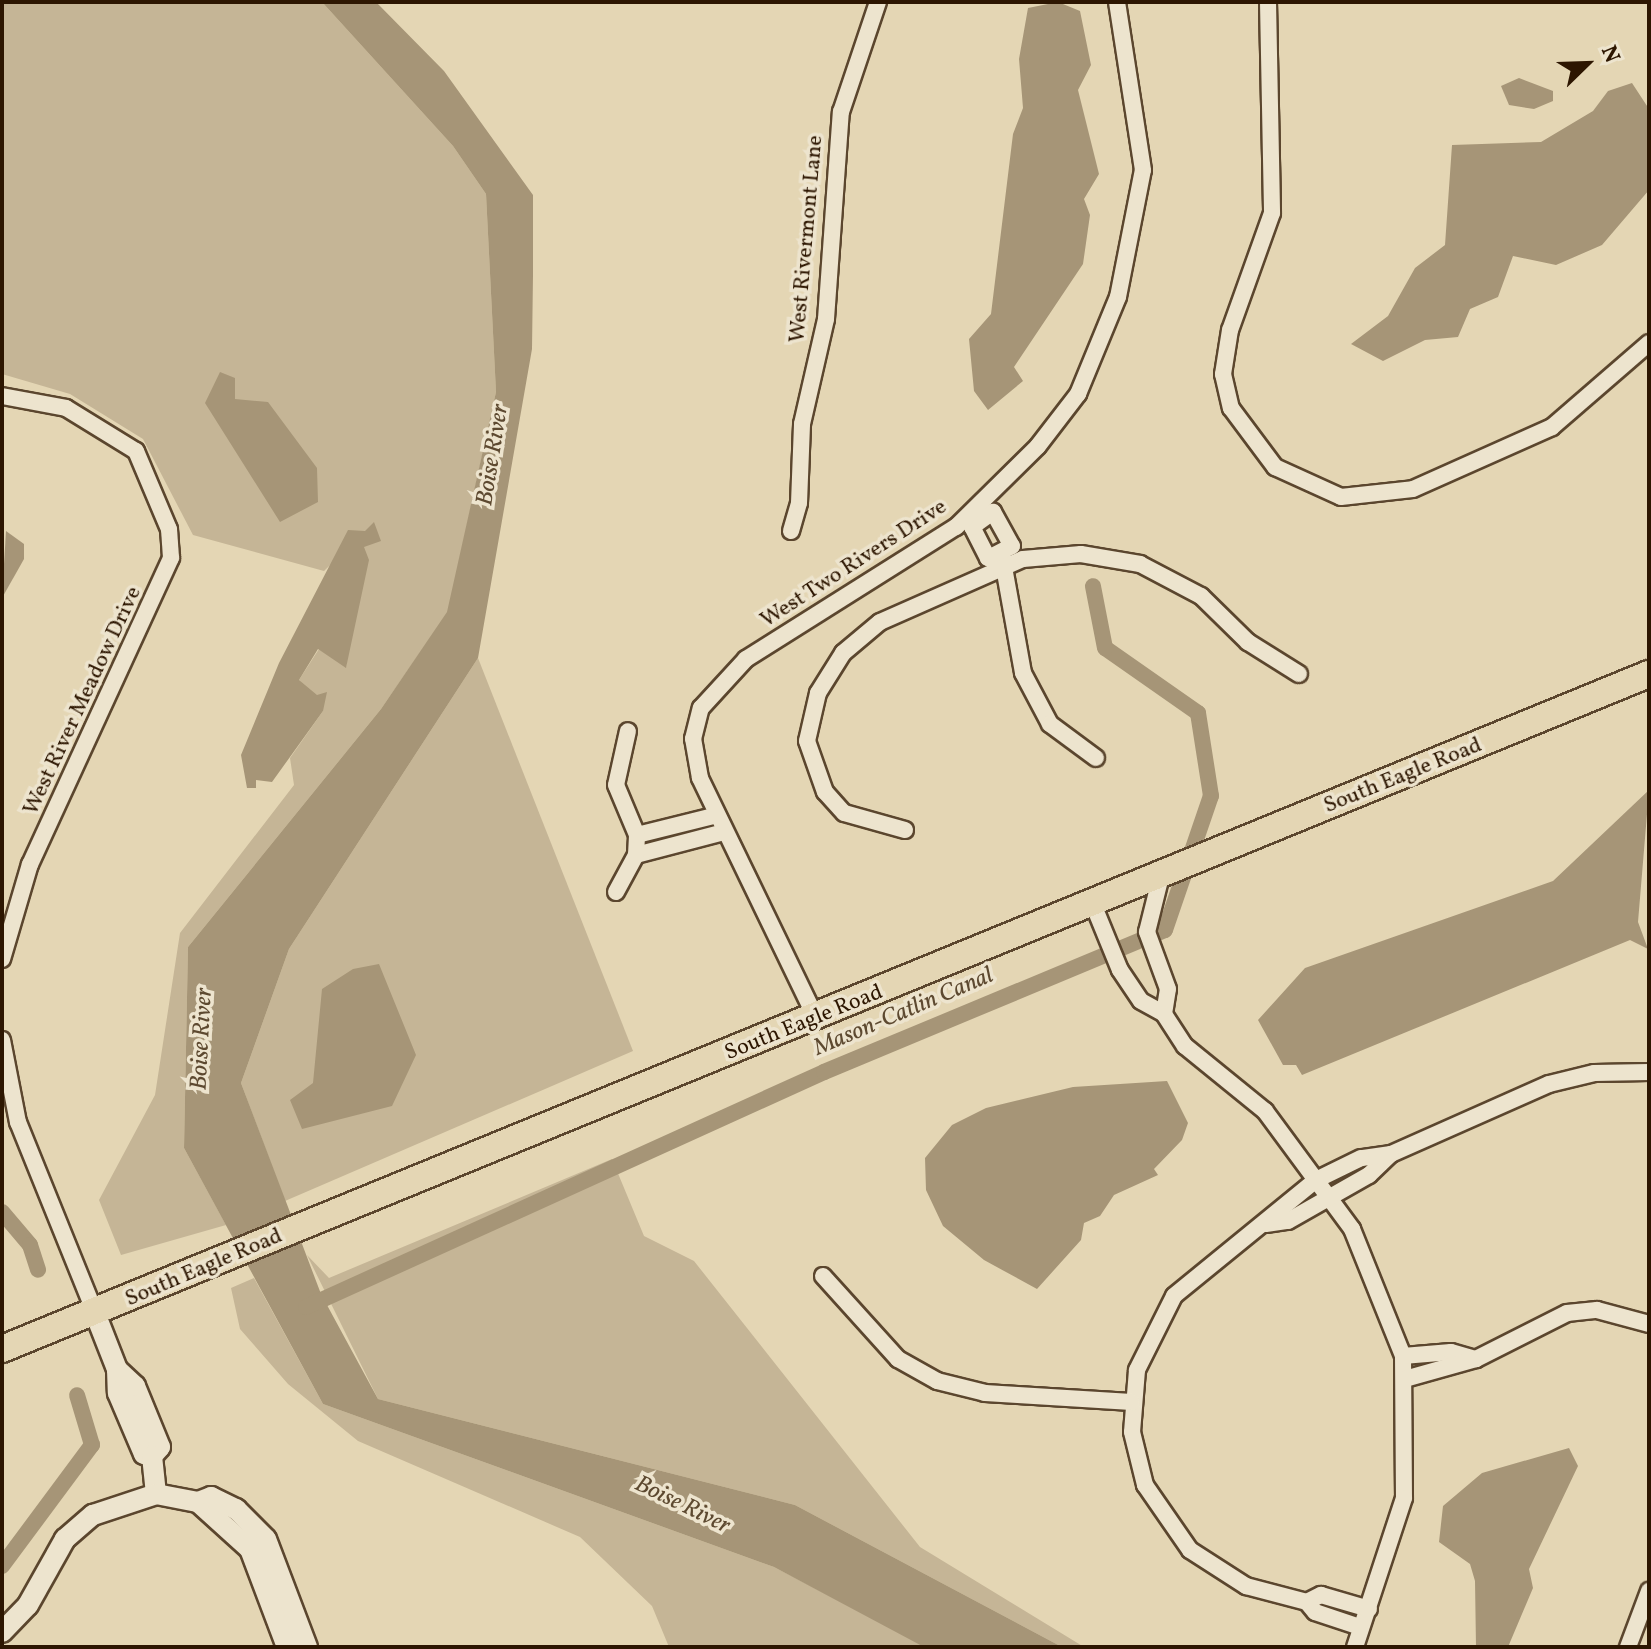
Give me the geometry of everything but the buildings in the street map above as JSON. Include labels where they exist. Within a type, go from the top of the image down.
[{"type":"highway","name":"South Eagle Road","points":[[2,1349],[816,1018],[1649,674]]},
{"type":"street","name":"West Rivermont Lane","points":[[791,531],[799,503],[802,424],[826,319],[841,112],[878,2]]},
{"type":"street","name":"West Two Rivers Drive","points":[[816,1018],[724,832],[693,739],[720,681],[977,513],[1078,394],[1118,297],[1143,170],[1117,2]]},
{"type":"street","points":[[1268,2],[1272,213],[1230,330],[1223,374],[1231,408],[1275,467],[1318,492],[1370,499],[1525,442],[1582,406],[1649,343]]},
{"type":"street","name":"West River Meadow Drive","points":[[2,396],[66,408],[143,460],[169,529],[166,577],[30,864],[2,959]]},
{"type":"street","points":[[977,513],[972,527],[988,558],[1004,561],[1059,554],[1140,564],[1201,596],[1248,642],[1299,674]]},
{"type":"street","points":[[1004,561],[1013,640],[1035,699],[1050,724],[1096,758]]},
{"type":"street","points":[[905,830],[844,813],[825,792],[807,741],[811,712],[829,672],[858,638],[1004,561]]},
{"type":"street","points":[[616,892],[636,855],[637,835],[616,785],[628,731]]},
{"type":"street","points":[[637,835],[717,815]]},
{"type":"street","points":[[636,855],[724,832]]},
{"type":"street","points":[[1161,876],[1147,932],[1168,989],[1164,1014]]},
{"type":"street","points":[[1093,904],[1120,970],[1141,1001],[1164,1014],[1185,1046],[1265,1111],[1329,1198],[1374,1270],[1403,1356],[1404,1498],[1355,1647]]},
{"type":"street","points":[[2,1040],[18,1122],[117,1369],[118,1393],[144,1454],[152,1456],[156,1494]]},
{"type":"street","points":[[1360,1627],[1315,1612],[1307,1602],[1230,1579],[1172,1530],[1136,1458],[1132,1402],[1145,1346],[1174,1296],[1266,1224],[1329,1198],[1391,1154],[1559,1081],[1648,1072]]},
{"type":"street","points":[[1266,1224],[1278,1206],[1316,1180],[1361,1158],[1391,1154]]},
{"type":"street","points":[[823,1276],[898,1359],[937,1381],[985,1393],[1132,1402]]},
{"type":"street","points":[[1405,1379],[1476,1359],[1567,1313],[1597,1310],[1649,1324]]},
{"type":"street","points":[[1403,1356],[1451,1352],[1476,1359]]},
{"type":"street","points":[[2,1632],[28,1605],[65,1539],[93,1515],[156,1494],[198,1502],[211,1497],[236,1509],[266,1539],[278,1584],[287,1647]]},
{"type":"street","points":[[278,1584],[307,1647]]},
{"type":"street","points":[[1628,1647],[1649,1591]]},
{"type":"street","points":[[1307,1602],[1321,1595],[1369,1609]]},
{"type":"shaded area","points":[[2,2],[322,2],[453,146],[486,194],[496,392],[448,612],[381,709],[188,947],[184,1148],[226,1225],[121,1255],[99,1200],[155,1095],[180,933],[294,785],[290,758],[323,711],[299,680],[319,649],[346,667],[365,531],[324,571],[193,535],[143,439],[70,394],[2,374]]},
{"type":"shaded area","points":[[478,658],[633,1051],[285,1201],[241,1083],[289,949]]},
{"type":"shaded area","points":[[612,1159],[644,1236],[694,1261],[920,1547],[1084,1647],[1062,1647],[795,1505],[378,1399],[307,1255],[329,1278]]},
{"type":"shaded area","points":[[254,1278],[323,1404],[774,1567],[928,1647],[669,1647],[652,1606],[580,1537],[358,1441],[288,1384],[240,1329],[231,1288]]},
{"type":"water","name":"Boise River","points":[[322,2],[376,2],[444,71],[533,195],[533,275],[532,349],[478,658],[289,949],[241,1083],[321,1294],[378,1399],[795,1505],[1062,1647],[924,1647],[774,1567],[323,1404],[184,1148],[188,947],[381,709],[447,612],[496,392],[486,194],[453,146]]},
{"type":"water","points":[[1058,2],[1080,11],[1091,65],[1078,90],[1099,174],[1084,199],[1090,215],[1083,264],[1014,367],[1023,381],[988,410],[974,391],[969,339],[991,314],[1013,134],[1023,108],[1019,59],[1028,8]]},
{"type":"water","points":[[1519,78],[1553,91],[1553,101],[1534,109],[1509,105],[1501,86]]},
{"type":"water","points":[[1632,83],[1649,109],[1649,190],[1602,245],[1556,265],[1513,256],[1498,297],[1470,309],[1458,337],[1425,340],[1383,361],[1351,344],[1388,316],[1415,268],[1445,245],[1452,145],[1541,142],[1593,111],[1608,91]]},
{"type":"water","points":[[220,372],[235,378],[235,399],[268,402],[317,468],[318,502],[280,522],[205,403]]},
{"type":"water","points":[[374,522],[381,541],[364,547],[369,560],[346,668],[318,649],[299,680],[317,695],[327,692],[323,711],[272,782],[256,780],[256,788],[247,788],[241,755],[279,663],[348,530],[365,531]]},
{"type":"water","points":[[6,531],[24,544],[24,559],[2,598]]},
{"type":"water","points":[[1649,790],[1638,922],[1648,949],[1630,940],[1302,1075],[1296,1065],[1283,1065],[1258,1020],[1305,968],[1553,881]]},
{"type":"water","points":[[379,964],[416,1055],[392,1106],[302,1129],[290,1100],[313,1083],[322,989],[353,969]]},
{"type":"water","points":[[1167,1081],[1188,1123],[1182,1140],[1154,1169],[1158,1175],[1114,1195],[1100,1216],[1084,1223],[1081,1240],[1037,1289],[984,1260],[943,1226],[926,1190],[925,1158],[952,1125],[986,1108],[1073,1087]]},
{"type":"water","points":[[1569,1448],[1578,1466],[1529,1569],[1533,1588],[1508,1647],[1476,1647],[1475,1581],[1470,1564],[1439,1542],[1443,1506],[1482,1473]]},
{"type":"waterway","name":"Mason-Catlin Canal","points":[[306,1307],[824,1072],[1165,930],[1211,796],[1198,713],[1105,648],[1093,586]]},
{"type":"waterway","points":[[2,1212],[30,1245],[38,1270]]},
{"type":"waterway","points":[[2,1566],[92,1445],[77,1395]]}]
